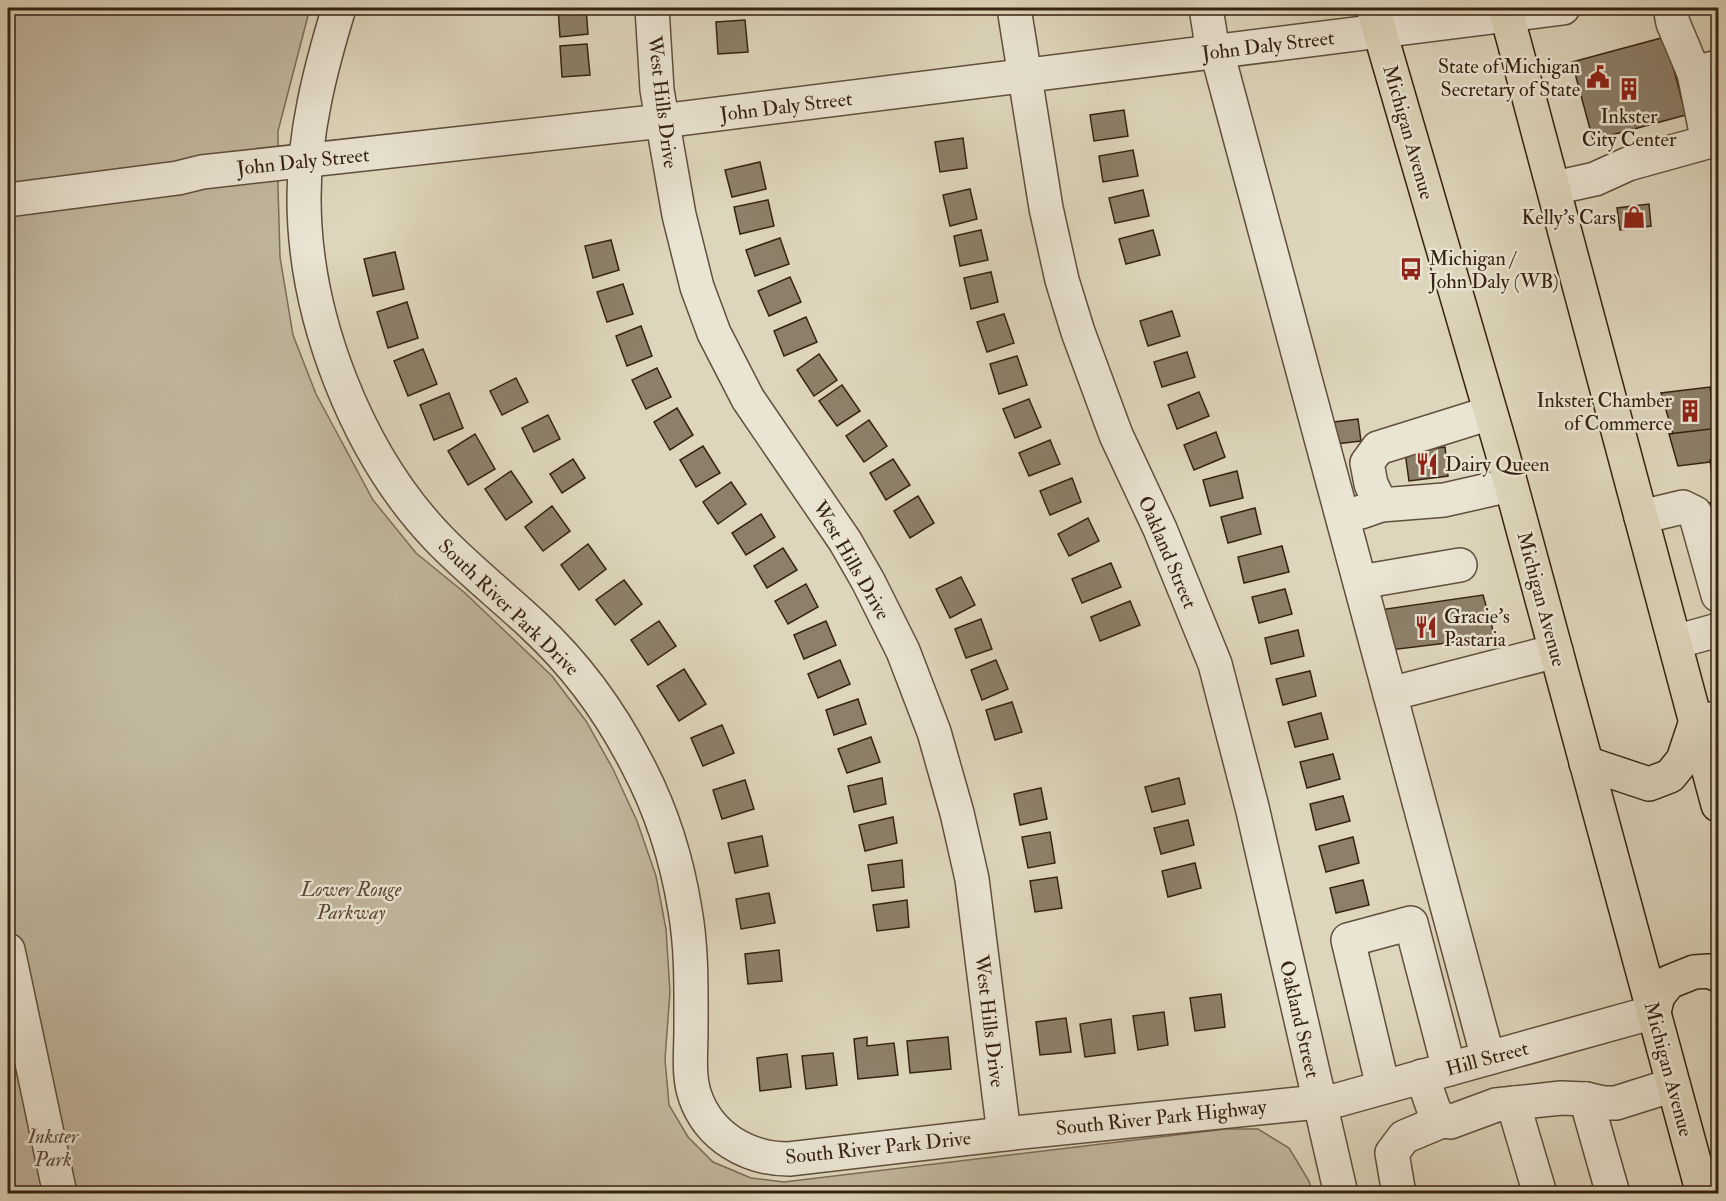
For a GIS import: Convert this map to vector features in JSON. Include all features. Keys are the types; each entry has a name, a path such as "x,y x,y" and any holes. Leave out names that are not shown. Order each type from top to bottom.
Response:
{"main road":[{"path":"1506,11 1675,642 1707,720 1719,805"},
{"name":"Michigan Avenue","path":"1376,19 1490,413 1703,1194"},
{"path":"1586,763 1649,784 1670,776 1683,760 1707,720"},
{"path":"1654,1012 1658,996 1669,982 1694,972 1709,971 1719,975"}],"street":[{"name":"South River Park Drive","path":"339,8 319,75 306,162 305,224 315,294 334,362 368,439 399,489 435,535 468,569 534,626 583,679 621,734 653,797 672,853 685,910 691,973 691,1078 696,1098 707,1120 721,1135 736,1146 756,1155 776,1159 1004,1134"},
{"name":"West Hills Drive","path":"652,8 657,90 686,251 714,333 748,399 844,541 868,581 903,651 934,732 957,813 972,879 1004,1134"},
{"name":"Oakland Street","path":"1014,8 1046,208 1062,280 1078,332 1116,435 1160,529 1215,664 1252,807 1319,1100"},
{"path":"1206,8 1215,52 1488,1058"},
{"name":"John Daly Street","path":"8,200 178,178 202,171 306,162 663,121 1215,52 1376,19 1563,8"},
{"path":"1554,188 1595,179 1628,164 1713,141 1706,70 1673,23 1670,8"},
{"path":"1381,505 1371,484 1367,463 1378,448 1490,413"},
{"path":"1342,518 1381,505 1444,500 1510,485"},
{"path":"1641,517 1683,507 1695,513 1719,595"},
{"path":"1360,582 1460,565"},
{"path":"1675,642 1719,630"},
{"path":"1390,694 1556,651"},
{"path":"1383,1087 1348,939 1411,923 1435,1073 1434,1110 1442,1121"},
{"path":"8,950 60,1194"},
{"name":"Hill Street","path":"1319,1100 1338,1100 1654,1012"},
{"path":"1399,1194 1392,1153 1404,1137 1442,1121 1450,1122 1496,1105 1561,1098 1616,1103 1673,1085"},
{"path":"1586,1099 1613,1194"},
{"path":"1319,1100 1341,1194"},
{"name":"South River Park Highway","path":"1004,1134 1319,1100"},
{"path":"1514,1103 1539,1194"}],"green space":[{"name":"Lower Rouge Parkway","path":"8,8 310,8 278,131 280,257 293,335 316,394 373,500 416,553 465,593 552,676 586,721 613,769 637,821 656,876 666,929 670,992 665,1059 669,1105 688,1137 713,1162 751,1178 784,1182 1226,1129 1258,1129 1289,1148 1309,1181 1312,1193 8,1193"}],"building":[{"path":"558,8 586,8 588,34 560,37"},
{"path":"745,20 748,52 718,54 716,22"},
{"name":"Inkster City Center","path":"1665,37 1686,115 1593,140 1572,62"},
{"path":"587,44 590,75 562,77 560,46"},
{"path":"1124,110 1128,136 1094,141 1090,115"},
{"path":"963,138 967,168 940,172 935,142"},
{"path":"1133,150 1138,176 1103,182 1099,156"},
{"path":"760,162 766,189 732,197 725,170"},
{"path":"970,189 977,219 950,226 943,195"},
{"path":"1143,190 1149,216 1115,223 1109,198"},
{"path":"768,200 774,226 740,234 734,207"},
{"name":"Kelly's Cars","path":"1649,204 1651,226 1620,230 1617,208"},
{"path":"981,230 988,260 960,266 954,236"},
{"path":"1153,230 1160,255 1126,264 1119,239"},
{"path":"780,238 789,264 755,276 746,250"},
{"path":"611,240 619,270 593,278 585,246"},
{"path":"395,252 404,289 373,296 364,259"},
{"path":"991,272 998,302 971,309 964,278"},
{"path":"790,277 801,302 769,316 758,291"},
{"path":"623,284 633,314 607,322 597,292"},
{"path":"407,302 418,338 388,348 377,312"},
{"path":"1172,311 1180,336 1148,346 1140,321"},
{"path":"1004,314 1014,343 987,352 977,322"},
{"path":"806,317 817,342 784,356 774,331"},
{"path":"641,326 652,356 627,366 616,336"},
{"path":"423,349 437,384 408,396 394,361"},
{"path":"1187,352 1195,377 1162,387 1154,362"},
{"path":"819,354 837,380 814,396 797,370"},
{"path":"1017,356 1027,385 999,394 990,364"},
{"path":"657,368 671,397 646,409 632,380"},
{"path":"516,378 528,402 502,415 490,391"},
{"path":"842,385 860,411 837,426 819,401"},
{"name":"Inkster Chamber of Commerce","path":"1710,387 1715,429 1673,434 1661,393"},
{"path":"1199,392 1209,416 1177,429 1168,405"},
{"path":"449,393 463,428 434,440 420,405"},
{"path":"1029,399 1041,427 1015,438 1003,409"},
{"path":"677,408 693,435 670,450 654,422"},
{"path":"548,415 560,439 534,452 522,428"},
{"path":"1358,419 1361,441 1336,444 1334,422"},
{"path":"869,420 887,446 864,462 846,436"},
{"path":"1718,428 1718,461 1678,466 1669,434"},
{"path":"1216,432 1225,457 1194,470 1184,445"},
{"path":"475,434 495,469 468,485 448,451"},
{"path":"1050,440 1060,464 1029,476 1019,453"},
{"path":"703,446 720,473 696,487 680,460"},
{"name":"Dairy Queen","path":"1445,447 1448,476 1409,481 1405,452"},
{"path":"573,459 585,478 562,493 550,474"},
{"path":"893,459 910,485 886,500 870,473"},
{"path":"1718,459 1718,573 1699,504 1715,502 1710,460"},
{"path":"511,471 532,502 506,520 485,489"},
{"path":"1237,471 1243,498 1210,506 1203,480"},
{"path":"1072,478 1081,502 1050,515 1040,491"},
{"path":"731,482 746,504 718,524 703,502"},
{"path":"918,496 934,523 910,538 894,511"},
{"path":"552,506 570,531 543,551 525,527"},
{"path":"1255,508 1261,534 1228,543 1221,517"},
{"path":"761,514 775,537 746,555 732,533"},
{"path":"1088,518 1099,541 1069,556 1058,534"},
{"path":"588,544 606,569 579,590 561,565"},
{"path":"1282,546 1289,572 1244,583 1238,557"},
{"path":"783,548 797,570 767,588 754,566"},
{"path":"1111,563 1121,587 1082,603 1072,579"},
{"path":"961,577 975,605 950,618 936,589"},
{"path":"624,580 642,604 615,625 596,600"},
{"path":"806,584 818,607 788,624 775,601"},
{"path":"1285,589 1292,614 1259,623 1252,597"},
{"path":"1483,595 1495,637 1390,650 1379,610"},
{"path":"1130,601 1140,625 1100,641 1091,617"},
{"path":"981,619 992,649 966,658 955,629"},
{"path":"659,621 676,646 648,665 631,640"},
{"path":"826,621 836,645 804,659 794,635"},
{"path":"1298,630 1304,656 1271,664 1265,638"},
{"path":"840,660 850,684 818,698 808,674"},
{"path":"996,660 1008,689 982,700 971,670"},
{"path":"684,669 706,704 679,721 657,686"},
{"path":"1310,671 1316,696 1283,705 1276,679"},
{"path":"858,699 866,724 834,735 826,710"},
{"path":"1012,702 1022,732 995,740 986,710"},
{"path":"1321,713 1328,739 1295,747 1288,722"},
{"path":"722,725 734,753 703,766 691,738"},
{"path":"871,737 880,762 847,773 838,749"},
{"path":"1333,754 1340,779 1307,788 1300,762"},
{"path":"882,778 886,804 854,812 848,786"},
{"path":"1179,778 1185,804 1152,812 1145,787"},
{"path":"745,780 754,809 722,819 713,790"},
{"path":"1041,788 1047,819 1020,825 1014,794"},
{"path":"1343,796 1350,821 1316,830 1310,804"},
{"path":"893,817 897,843 865,851 859,825"},
{"path":"1188,820 1194,845 1161,854 1154,828"},
{"path":"1050,832 1055,863 1028,868 1022,837"},
{"path":"762,836 768,866 735,873 728,843"},
{"path":"1353,837 1359,863 1326,872 1319,846"},
{"path":"902,860 904,887 872,891 868,865"},
{"path":"1195,863 1201,888 1168,897 1162,871"},
{"path":"1057,877 1062,908 1035,912 1030,881"},
{"path":"1363,880 1369,905 1336,913 1330,888"},
{"path":"769,893 775,923 741,929 736,899"},
{"path":"907,900 909,927 877,931 873,905"},
{"path":"779,950 782,981 748,984 745,954"},
{"path":"1221,994 1225,1027 1195,1031 1190,998"},
{"path":"1164,1012 1168,1045 1138,1050 1133,1016"},
{"path":"1066,1018 1071,1052 1040,1055 1036,1022"},
{"path":"1111,1019 1115,1053 1085,1057 1080,1024"},
{"path":"867,1037 867,1046 894,1043 898,1075 858,1079 854,1039"},
{"path":"948,1037 951,1069 910,1073 907,1041"},
{"path":"833,1053 837,1085 806,1089 802,1056"},
{"path":"787,1054 791,1087 760,1091 757,1058"}],"place":[{"name":"State of Michigan Secretary of State","path":"1598,77"},
{"name":"Inkster City Center","path":"1629,89"},
{"name":"Kelly's Cars","path":"1634,217"},
{"name":"Michigan / John Daly (WB)","path":"1411,269"},
{"name":"Inkster Chamber of Commerce","path":"1690,411"},
{"name":"Dairy Queen","path":"1427,464"},
{"name":"Gracie's Pastaria","path":"1426,627"}],"park label":[{"name":"Inkster Park","path":"53,1148"}]}
